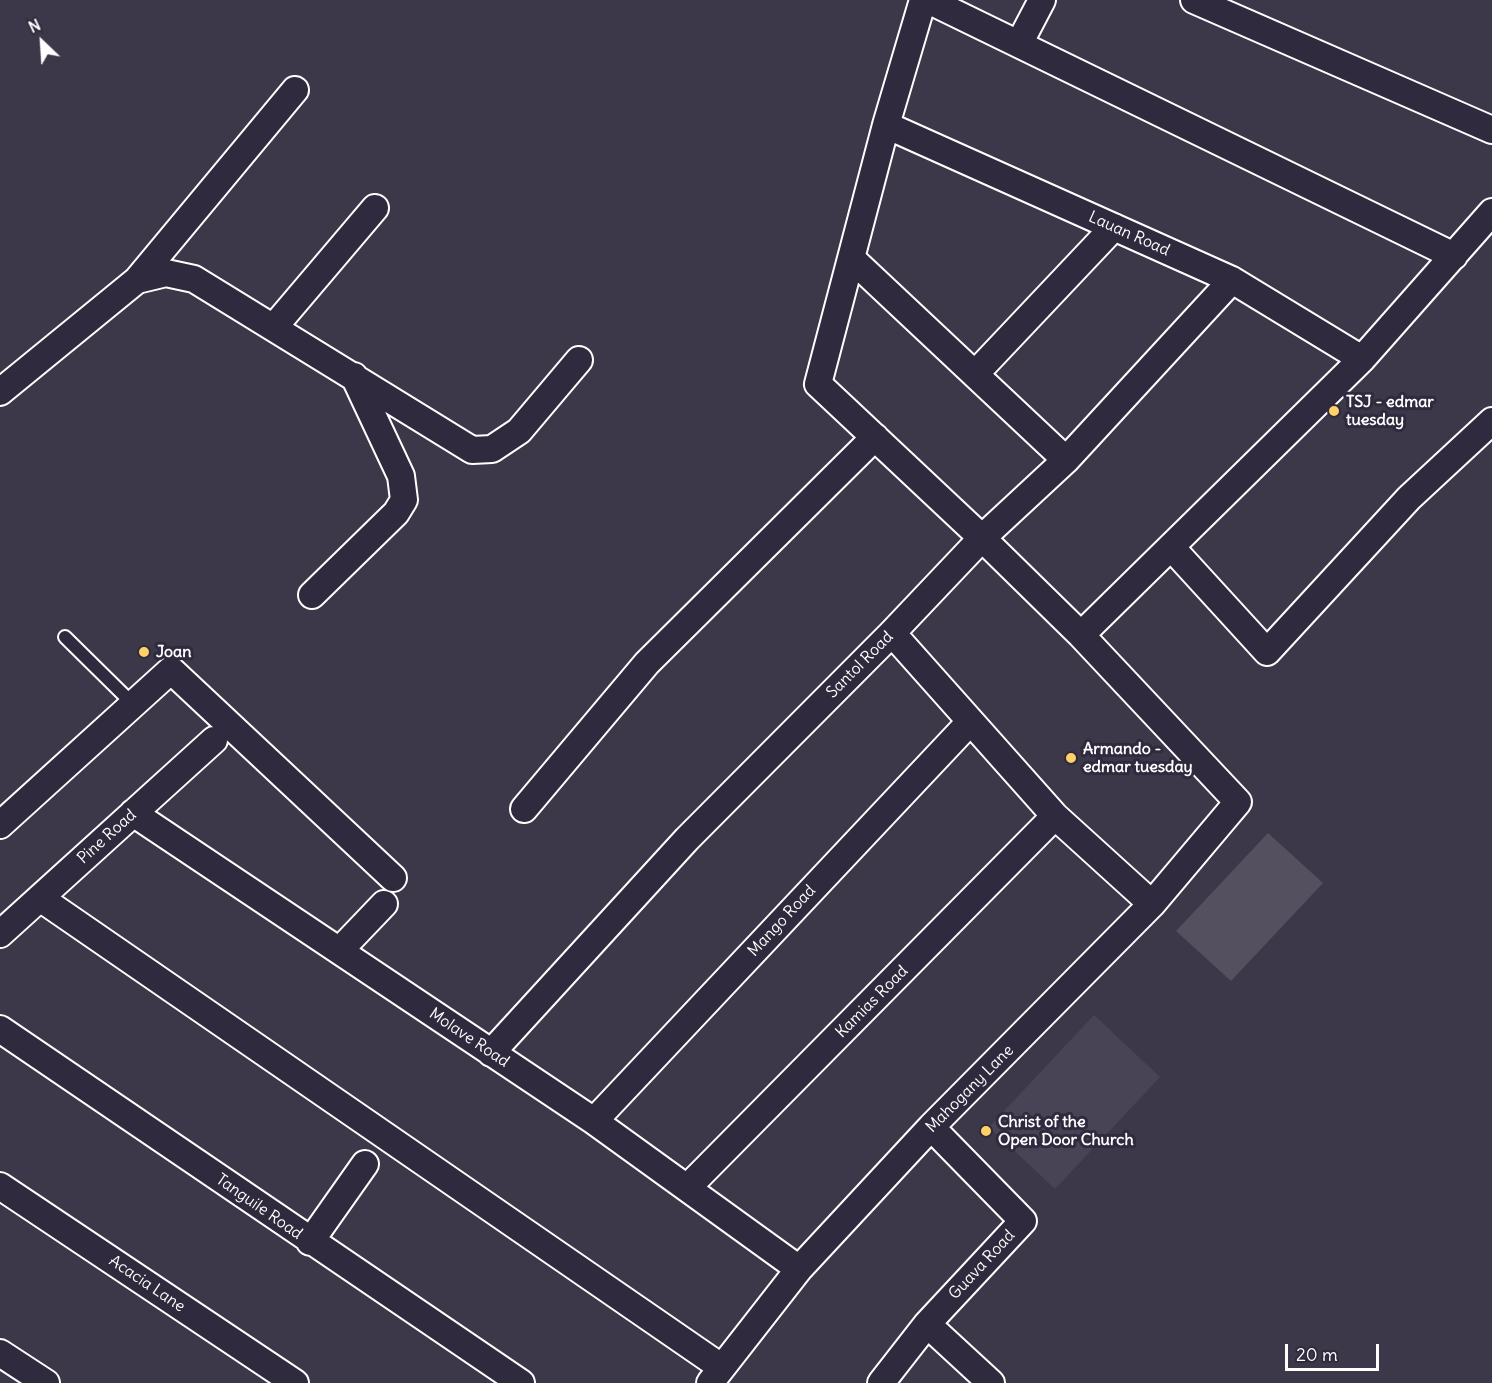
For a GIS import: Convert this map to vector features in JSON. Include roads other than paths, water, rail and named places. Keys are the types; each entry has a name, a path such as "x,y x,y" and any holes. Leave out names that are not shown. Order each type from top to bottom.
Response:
{"street":[{"path":"923,0 886,125 818,384 982,538 1081,636 1362,359 1492,212"},
{"path":"928,0 1454,256"},
{"path":"1019,44 1042,0"},
{"path":"1194,0 1492,130"},
{"path":"3,382 137,280 295,90"},
{"name":"Lauan Road","path":"886,125 1232,280 1362,359"},
{"path":"274,327 375,208"},
{"path":"976,373 1114,227"},
{"path":"852,259 1066,460"},
{"path":"137,280 166,273 194,279 472,450 492,449 519,431 579,360"},
{"name":"Santol Road","path":"491,1053 687,839 892,633 982,538 1066,460 1232,280"},
{"path":"312,595 396,513 404,500 401,476 354,376"},
{"path":"1171,546 1267,652 1408,498 1492,421"},
{"path":"524,808 647,663 875,437"},
{"path":"892,633 1055,816 1152,904"},
{"name":"Mahogany Lane","path":"715,1375 800,1269 931,1127 1152,904 1238,802 1081,636"},
{"path":"0,825 171,670 393,878"},
{"name":"Mango Road","path":"594,1121 970,722"},
{"name":"Pine Road","path":"0,934 213,740"},
{"name":"Molave Road","path":"133,813 594,1121 800,1269"},
{"name":"Kamias Road","path":"688,1187 1055,816"},
{"path":"40,898 715,1375"},
{"path":"340,950 384,904"},
{"name":"Tanguile Road","path":"0,1029 310,1242 521,1383"},
{"name":"Guava Road","path":"881,1383 927,1324 1023,1221 931,1127"},
{"path":"310,1242 365,1164"},
{"name":"Acacia Lane","path":"0,1186 295,1383"},
{"path":"927,1324 991,1383"},
{"path":"0,1353 46,1383"}],"lane":[{"path":"65,637 134,705"}],"place":[{"name":"TSJ - edmar tuesday","path":"1334,411"},
{"name":"Joan","path":"144,652"},
{"name":"Armando - edmar tuesday","path":"1071,758"},
{"name":"Christ of the Open Door Church","path":"986,1131"}]}
